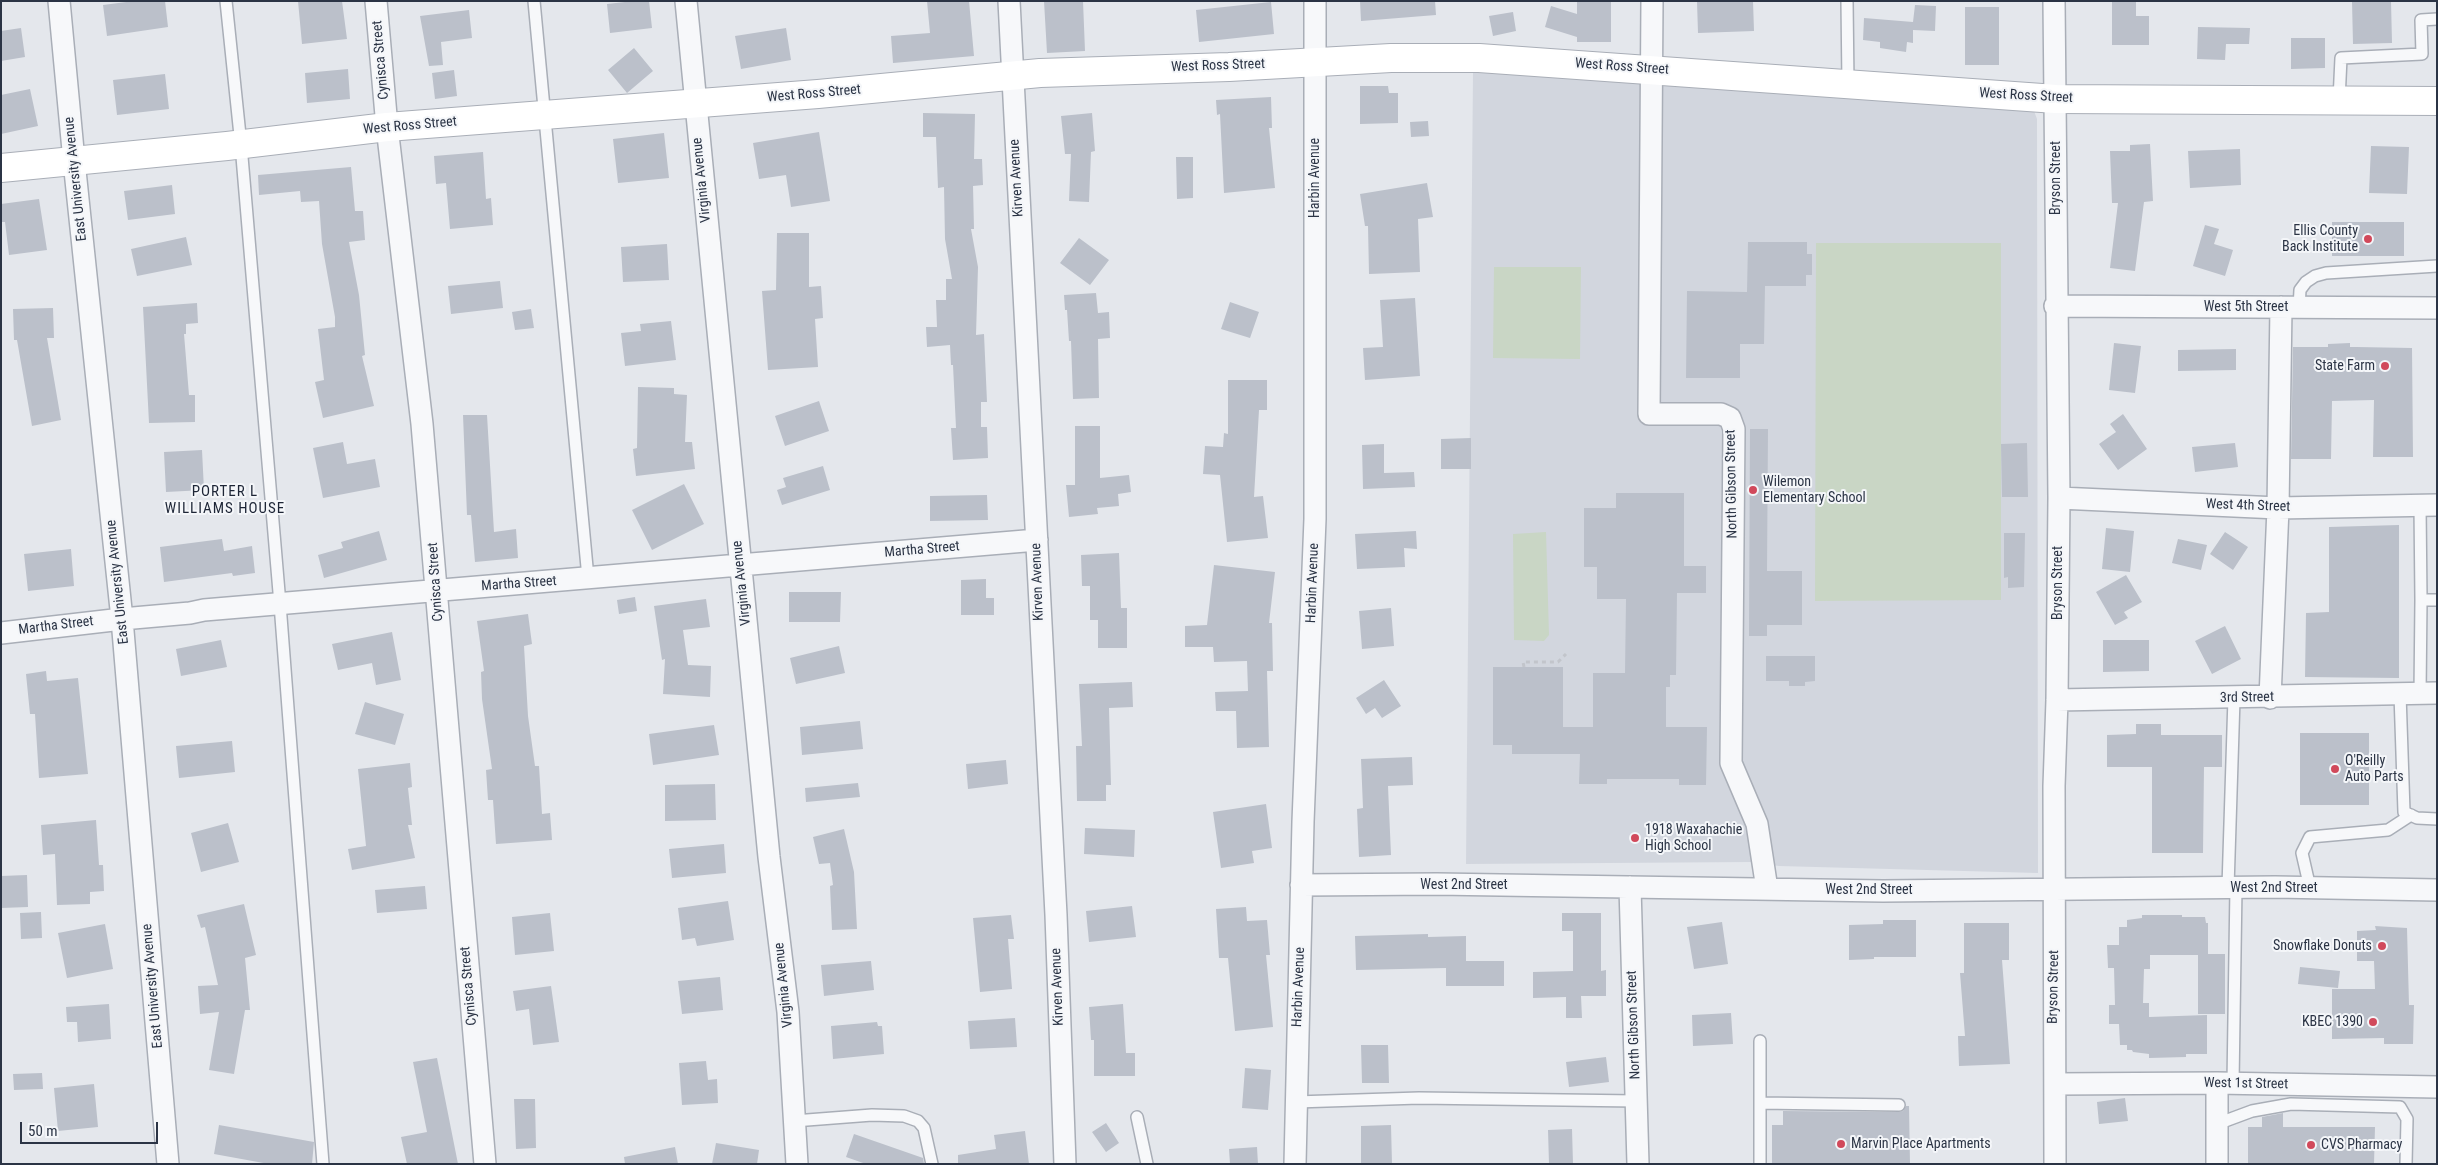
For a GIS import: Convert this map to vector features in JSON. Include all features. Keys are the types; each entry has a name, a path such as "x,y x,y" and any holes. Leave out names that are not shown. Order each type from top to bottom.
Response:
{"street":[{"name":"East University Avenue","path":"59,1 122,619 168,1164"},
{"name":"Cynisca Street","path":"376,1 387,127 422,424 485,1164"},
{"name":"Virginia Avenue","path":"686,1 694,104 768,857 788,1012 797,1164"},
{"name":"Kirven Avenue","path":"1009,1 1056,915 1065,1164"},
{"name":"Harbin Avenue","path":"1295,1164 1301,885 1315,519 1315,1"},
{"name":"North Gibson Street","path":"1652,1 1649,414 1722,414 1730,418 1734,429 1732,762 1734,774 1749,802 1757,824 1767,889"},
{"name":"Bryson Street","path":"2054,1 2056,99 2055,306 2059,498 2057,700 2054,786 2053,1029 2056,1084 2055,1164"},
{"name":"West Ross Street","path":"1,168 241,145 387,127 694,104 1012,75 1391,58 1479,58 2056,99 2437,101"},
{"name":"West 5th Street","path":"2055,306 2437,308"},
{"path":"2270,698 2278,508 2290,307"},
{"name":"West 4th Street","path":"2059,498 2278,508 2428,505"},
{"name":"Martha Street","path":"1,633 280,604 729,568 740,565 1037,540"},
{"name":"3rd Street","path":"2057,700 2270,698 2419,694"},
{"name":"West 2nd Street","path":"1301,885 2055,890 2232,887 2437,890"},
{"name":"North Gibson Street","path":"1630,887 1638,1164"},
{"path":"2217,1164 2217,1124 2225,1083"},
{"name":"West 1st Street","path":"2056,1084 2225,1083 2437,1087"}],"lane":[{"path":"226,1 241,145 280,604 323,1164"},
{"path":"534,1 588,578"},
{"path":"1847,1 1848,84"},
{"path":"2339,100 2341,58 2422,54 2422,20 2437,19"},
{"path":"2290,307 2306,282 2315,276 2326,273 2437,266"},
{"path":"2428,505 2421,600 2419,694 2404,812 2417,818 2437,819"},
{"path":"2421,600 2437,600"},
{"path":"2225,1083 2232,887 2234,698"},
{"path":"2310,888 2302,853 2310,837 2388,830 2411,815"},
{"path":"1760,1041 1760,1164"},
{"path":"1296,1102 1419,1098 1636,1100"},
{"path":"1760,1103 1899,1104"},
{"path":"2217,1124 2252,1111 2291,1104 2400,1107 2407,1119 2406,1164"},
{"path":"794,1121 872,1115 904,1116 918,1121 924,1128 932,1164"},
{"path":"1137,1117 1147,1164"}],"path":[{"path":"1524,667 1523,662 1558,662 1566,654"}],"shaded area":[{"name":"Wilemon Elementary School","path":"1473,72 2020,104 2034,111 2037,119 2038,873 1779,866 1752,862 1466,864"}],"green space":[{"path":"1816,243 2001,243 2001,600 1815,601"},
{"path":"1494,267 1581,267 1580,359 1493,358"},
{"path":"1546,532 1549,635 1544,641 1514,640 1513,534"}],"building":[{"path":"134,1 165,1 168,27 107,36 103,5"},
{"path":"298,1 342,1 347,39 302,44"},
{"path":"649,1 652,28 610,33 607,4"},
{"path":"927,1 969,1 974,56 893,63 891,36 930,33"},
{"path":"1044,1 1083,1 1085,51 1047,53"},
{"path":"1360,1 1435,1 1436,15 1361,21"},
{"path":"1577,1 1611,1 1611,42 1577,42 1577,37 1545,27 1551,6 1577,14"},
{"path":"1697,1 1753,1 1754,31 1698,33"},
{"path":"2112,1 2136,1 2136,16 2149,16 2149,45 2112,45"},
{"path":"2352,1 2391,1 2392,43 2353,44"},
{"path":"1271,2 1274,34 1199,42 1196,10"},
{"path":"1915,5 1936,6 1935,31 1913,30 1913,43 1907,42 1906,52 1880,48 1880,42 1863,40 1864,18 1913,22"},
{"path":"1965,7 1999,7 1999,65 1965,65"},
{"path":"469,10 472,38 441,42 443,65 429,66 420,16"},
{"path":"1513,12 1516,31 1493,36 1489,16"},
{"path":"2198,27 2250,28 2249,44 2226,44 2225,60 2197,59"},
{"path":"21,28 25,57 1,61 1,31"},
{"path":"786,28 791,60 741,69 735,36"},
{"path":"2291,38 2325,38 2325,68 2291,69"},
{"path":"634,48 653,71 627,93 608,70"},
{"path":"348,69 350,99 307,103 305,73"},
{"path":"454,70 457,96 435,99 432,73"},
{"path":"165,74 169,109 117,115 113,80"},
{"path":"1360,86 1388,86 1389,93 1398,93 1398,123 1360,124"},
{"path":"30,89 38,126 1,134 1,95"},
{"path":"1271,97 1272,128 1269,128 1275,188 1224,193 1220,114 1217,115 1216,100"},
{"path":"923,113 975,114 974,159 982,159 983,185 973,186 974,229 971,229 978,267 976,335 984,334 987,402 981,402 981,427 987,427 988,458 953,460 951,428 956,428 953,365 951,365 950,345 927,347 926,327 937,327 936,300 946,300 946,279 952,279 945,239 944,187 938,188 936,137 923,137"},
{"path":"1092,113 1095,151 1091,152 1089,202 1069,201 1071,154 1065,154 1061,116"},
{"path":"1428,121 1429,136 1411,137 1410,122"},
{"path":"819,132 830,201 791,207 786,175 759,179 753,143"},
{"path":"664,133 669,178 618,183 613,139"},
{"path":"2150,144 2153,201 2144,202 2135,271 2110,268 2118,203 2112,203 2110,151 2130,151 2130,145"},
{"path":"2371,146 2409,147 2407,194 2369,193"},
{"path":"2240,149 2241,185 2190,188 2188,151"},
{"path":"483,152 486,199 491,198 493,225 450,229 446,183 436,184 434,156"},
{"path":"1176,157 1193,157 1193,198 1177,199"},
{"path":"351,167 355,211 363,211 365,240 349,242 359,295 365,355 362,356 374,406 323,418 315,382 324,380 318,329 335,327 335,317 322,244 319,201 301,202 300,191 259,195 258,175"},
{"path":"1427,183 1433,217 1418,219 1420,272 1369,274 1368,226 1365,226 1360,194"},
{"path":"172,185 175,214 128,220 124,191"},
{"path":"39,199 47,250 9,255 5,222 1,222 1,204"},
{"name":"Ellis County Back Institute","path":"2332,222 2404,222 2404,256 2332,256"},
{"path":"2205,225 2219,229 2214,244 2233,250 2225,276 2193,266"},
{"path":"777,233 809,233 809,287 821,286 823,318 815,319 818,367 768,370 762,291 776,290"},
{"path":"186,237 192,265 137,276 131,249"},
{"path":"1079,238 1109,260 1090,285 1060,263"},
{"path":"1748,242 1807,242 1807,254 1812,254 1812,275 1806,275 1806,286 1765,286 1764,344 1740,344 1740,378 1686,378 1687,291 1747,292"},
{"path":"667,244 669,280 623,282 621,247"},
{"path":"500,281 503,308 451,314 448,286"},
{"path":"1096,293 1098,313 1109,312 1110,338 1098,339 1099,398 1073,399 1071,341 1069,341 1064,295"},
{"path":"1415,298 1420,376 1365,380 1363,348 1383,347 1380,300"},
{"path":"1230,302 1259,312 1250,338 1221,329"},
{"path":"197,303 198,323 186,324 186,334 184,334 189,395 195,395 195,422 149,423 143,307"},
{"path":"53,308 54,338 47,338 61,420 32,426 17,340 14,340 13,309"},
{"path":"531,309 534,328 515,330 512,312"},
{"path":"671,321 676,360 625,366 621,333 641,331 640,324"},
{"path":"2114,343 2141,346 2135,393 2109,390"},
{"path":"2350,343 2350,347 2412,348 2413,457 2373,457 2374,400 2332,401 2331,459 2291,459 2293,347 2328,347 2328,344"},
{"path":"2236,349 2236,370 2178,371 2178,350"},
{"path":"1228,380 1267,380 1267,410 1259,410 1254,497 1263,496 1268,538 1227,542 1220,475 1203,474 1205,446 1223,447 1224,433 1228,434"},
{"path":"638,387 674,388 674,394 687,395 685,442 692,442 695,469 636,476 633,449 637,448"},
{"path":"819,401 829,431 785,446 775,416"},
{"path":"2123,414 2147,449 2118,470 2099,444 2116,432 2110,424"},
{"path":"463,415 487,415 494,532 516,529 518,558 475,562 471,515 467,515"},
{"path":"1075,426 1100,426 1100,478 1129,475 1131,492 1118,494 1119,506 1097,508 1098,514 1069,517 1066,485 1075,485"},
{"path":"1750,429 1768,429 1767,571 1802,571 1802,625 1767,625 1767,636 1749,636"},
{"path":"1471,438 1471,469 1441,469 1441,439"},
{"path":"343,442 347,464 375,459 380,487 323,498 313,448"},
{"path":"2027,443 2028,497 2002,497 2001,444"},
{"path":"2235,443 2238,467 2195,472 2192,447"},
{"path":"1384,444 1384,473 1414,472 1415,487 1363,489 1362,445"},
{"path":"202,450 204,490 166,492 164,452"},
{"path":"823,466 830,490 782,505 777,490 786,487 783,478"},
{"path":"684,484 704,524 652,550 632,510"},
{"path":"1616,493 1684,493 1684,566 1706,566 1706,593 1677,593 1676,675 1670,675 1670,687 1666,687 1666,727 1707,727 1706,785 1679,785 1679,779 1607,779 1607,784 1579,784 1580,754 1512,754 1512,745 1493,745 1493,667 1563,667 1563,727 1593,727 1593,673 1625,673 1626,599 1597,599 1597,567 1584,567 1584,508 1616,508"},
{"path":"987,495 988,520 930,521 930,496"},
{"path":"2399,525 2399,678 2305,677 2306,613 2329,612 2329,527"},
{"path":"2106,528 2134,531 2130,572 2102,569"},
{"path":"379,531 387,560 324,578 318,555 343,548 341,542"},
{"path":"1416,531 1417,549 1404,548 1405,567 1357,569 1355,534"},
{"path":"2225,532 2248,547 2233,570 2210,554"},
{"path":"2004,533 2025,533 2024,587 2008,588 2008,577 2004,578"},
{"path":"222,539 224,551 252,546 255,573 233,576 232,573 164,582 160,547"},
{"path":"2178,539 2207,545 2201,570 2172,563"},
{"path":"71,549 74,586 28,591 24,554"},
{"path":"1119,553 1121,608 1127,608 1127,648 1098,648 1098,620 1090,620 1090,586 1082,586 1081,555"},
{"path":"1214,565 1275,572 1269,623 1272,623 1273,671 1267,671 1269,747 1237,748 1236,711 1216,711 1215,692 1248,691 1247,661 1214,662 1213,647 1185,647 1185,626 1207,625"},
{"path":"2126,575 2142,602 2124,612 2128,618 2115,625 2096,592"},
{"path":"986,579 986,598 994,598 994,615 961,615 961,580"},
{"path":"789,592 841,592 840,622 789,622"},
{"path":"635,597 637,611 619,614 617,600"},
{"path":"706,599 710,627 683,630 688,665 711,666 710,697 663,694 665,659 662,660 654,606"},
{"path":"1391,608 1394,646 1362,649 1359,611"},
{"path":"528,614 532,644 524,646 528,716 535,766 539,766 542,814 550,813 552,840 496,844 493,800 488,800 486,770 492,769 482,699 481,672 484,671 477,621"},
{"path":"2225,626 2241,659 2212,674 2195,641"},
{"path":"392,632 401,680 376,685 372,663 338,670 332,644"},
{"path":"221,640 227,667 181,676 176,649"},
{"path":"2103,640 2149,640 2149,671 2103,672"},
{"path":"839,646 845,673 796,684 790,658"},
{"path":"1766,656 1815,656 1815,681 1805,682 1805,686 1789,686 1789,681 1766,681"},
{"path":"46,671 47,681 78,678 88,774 39,778 35,714 30,714 26,674"},
{"path":"1384,680 1401,706 1382,718 1375,708 1366,714 1356,698"},
{"path":"1132,682 1133,707 1109,708 1111,785 1106,785 1106,801 1077,801 1076,746 1082,746 1079,684"},
{"path":"365,702 404,714 395,745 355,734"},
{"path":"860,721 863,749 802,755 800,727"},
{"path":"2136,724 2161,724 2161,735 2222,735 2222,767 2204,767 2203,853 2152,853 2152,767 2107,767 2107,735 2136,734"},
{"path":"714,725 719,755 653,765 649,734"},
{"name":"O'Reilly Auto Parts","path":"2300,733 2369,733 2369,805 2300,805"},
{"path":"232,741 235,772 179,778 176,746"},
{"path":"1412,757 1413,785 1388,786 1391,855 1359,857 1357,809 1363,808 1361,759"},
{"path":"1006,760 1008,784 968,789 966,764"},
{"path":"410,763 412,787 408,788 412,825 408,825 415,858 352,870 348,849 366,846 358,769"},
{"path":"858,783 860,797 806,802 805,788"},
{"path":"715,784 716,820 665,821 665,785"},
{"path":"1266,804 1272,848 1252,851 1254,863 1221,868 1213,812"},
{"path":"96,820 99,865 103,865 104,891 90,892 90,904 57,905 55,854 43,855 41,825"},
{"path":"228,823 239,862 201,872 191,833"},
{"path":"1085,828 1135,830 1134,857 1084,854"},
{"path":"844,829 854,872 857,929 832,930 830,886 833,885 830,863 819,864 813,837"},
{"path":"724,844 726,873 672,878 669,849"},
{"path":"27,875 28,907 1,908 1,876"},
{"path":"425,886 427,909 377,913 375,890"},
{"path":"728,901 734,940 697,946 695,938 682,940 678,908"},
{"path":"244,904 256,955 245,958 250,1010 245,1010 234,1074 209,1070 219,1012 200,1014 198,986 218,985 205,927 201,928 197,915"},
{"path":"1132,906 1136,937 1089,942 1086,911"},
{"path":"1246,907 1247,921 1267,920 1270,955 1266,955 1273,1027 1235,1031 1228,958 1219,958 1216,909"},
{"path":"41,912 42,938 21,939 20,913"},
{"path":"550,913 554,951 515,955 512,917"},
{"path":"1562,913 1601,913 1601,971 1606,970 1606,996 1581,996 1582,1018 1566,1018 1566,997 1533,998 1533,972 1573,971 1573,931 1562,931"},
{"path":"1011,915 1014,939 1008,939 1012,989 980,992 973,918"},
{"path":"2142,915 2205,917 2206,923 2208,923 2208,954 2225,954 2225,1014 2198,1014 2198,955 2150,955 2150,969 2144,969 2143,1003 2149,1003 2149,1017 2207,1015 2207,1054 2186,1054 2186,1057 2149,1058 2149,1054 2133,1052 2132,1050 2127,1050 2127,1045 2120,1045 2119,1024 2109,1024 2109,1005 2115,1005 2114,968 2108,968 2107,945 2119,945 2119,927 2127,927 2127,920 2142,918"},
{"path":"1883,920 1916,920 1916,957 1874,957 1874,959 1849,960 1849,925 1883,924"},
{"path":"1722,922 1728,964 1694,969 1687,927"},
{"path":"1964,923 2009,923 2009,960 2002,960 2010,1064 1959,1066 1958,1036 1965,1036 1960,973 1964,973"},
{"path":"105,924 113,969 67,978 58,933"},
{"name":"KBEC 1390","path":"2375,926 2407,928 2409,1005 2414,1005 2413,1044 2384,1044 2384,1038 2332,1039 2332,989 2375,989 2374,961 2357,961 2357,931 2376,930"},
{"path":"1428,934 1428,937 1466,936 1466,961 1504,961 1504,986 1446,986 1446,968 1356,970 1355,936"},
{"path":"871,961 874,990 824,996 821,965"},
{"path":"2300,967 2340,971 2338,988 2298,984"},
{"path":"720,977 723,1010 682,1014 678,981"},
{"path":"551,986 559,1042 533,1045 529,1009 516,1011 513,991"},
{"path":"109,1004 111,1039 78,1042 77,1022 67,1022 66,1007"},
{"path":"1123,1004 1126,1053 1135,1053 1135,1076 1094,1076 1094,1040 1091,1040 1089,1007"},
{"path":"1731,1013 1733,1044 1693,1046 1692,1015"},
{"path":"1015,1018 1017,1047 970,1049 968,1021"},
{"path":"877,1022 878,1026 882,1026 884,1054 833,1059 831,1026"},
{"path":"1361,1045 1388,1045 1389,1083 1362,1083"},
{"path":"1606,1057 1609,1082 1569,1087 1566,1062"},
{"path":"437,1058 458,1164 407,1164 401,1137 427,1132 413,1062"},
{"path":"706,1061 708,1080 717,1079 718,1103 682,1105 679,1063"},
{"path":"1245,1068 1271,1070 1268,1110 1242,1108"},
{"path":"42,1073 43,1089 14,1090 13,1074"},
{"path":"94,1084 98,1127 58,1131 54,1088"},
{"path":"2125,1098 2128,1121 2099,1124 2097,1102"},
{"path":"514,1099 535,1099 536,1148 516,1149"},
{"name":"Marvin Place Apartments","path":"1906,1106 1909,1106 1910,1164 1772,1164 1772,1125 1783,1125 1783,1111 1899,1112 1903,1111"},
{"name":"CVS Pharmacy","path":"2283,1113 2283,1127 2375,1127 2374,1164 2248,1164 2248,1127 2262,1127 2262,1117"},
{"path":"1106,1123 1119,1143 1106,1152 1092,1132"},
{"path":"219,1125 314,1142 312,1164 269,1164 214,1154"},
{"path":"1391,1125 1392,1164 1361,1164 1361,1126"},
{"path":"1572,1129 1573,1164 1549,1164 1548,1130"},
{"path":"1025,1131 1029,1164 958,1164 958,1155 996,1149 994,1135"},
{"path":"854,1134 923,1158 924,1164 866,1164 846,1157"},
{"path":"716,1143 759,1150 757,1164 712,1164"},
{"path":"675,1147 678,1164 625,1164 624,1157"},
{"path":"1257,1147 1258,1164 1230,1164 1229,1149"}],"place":[{"name":"Ellis County Back Institute","path":"2368,239"},
{"name":"State Farm","path":"2385,366"},
{"name":"Wilemon Elementary School","path":"1753,490"},
{"name":"O'Reilly Auto Parts","path":"2335,769"},
{"name":"1918 Waxahachie High School","path":"1635,838"},
{"name":"Snowflake Donuts","path":"2382,946"},
{"name":"KBEC 1390","path":"2373,1022"},
{"name":"Marvin Place Apartments","path":"1841,1144"},
{"name":"CVS Pharmacy","path":"2311,1145"}],"district":[{"name":"PORTER L WILLIAMS HOUSE","path":"225,500"}]}
